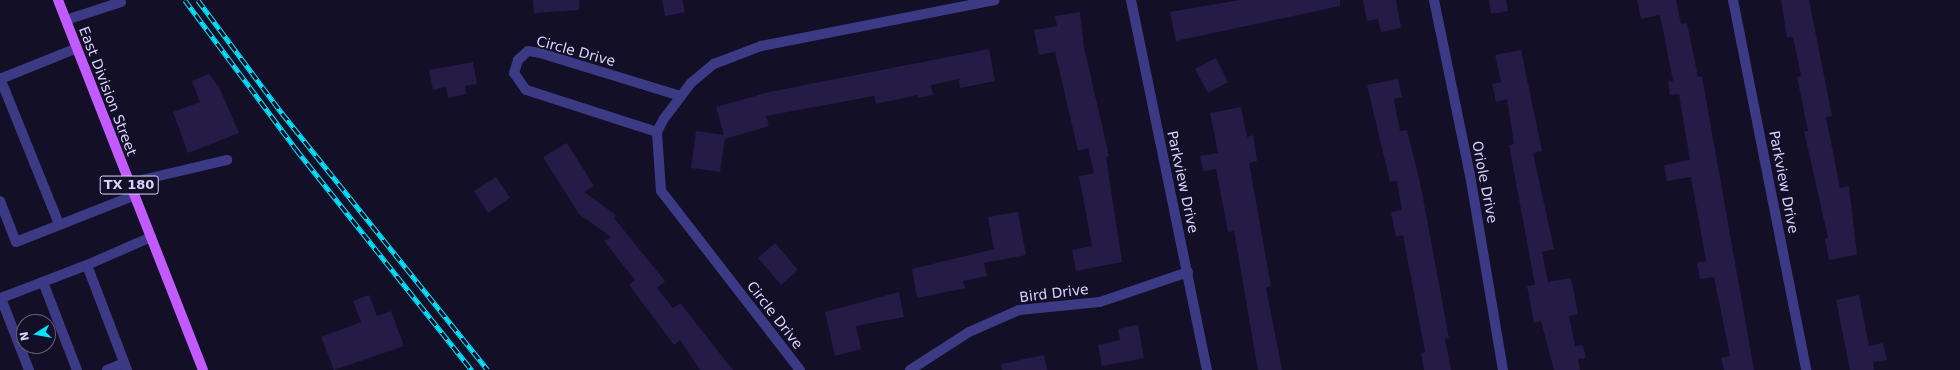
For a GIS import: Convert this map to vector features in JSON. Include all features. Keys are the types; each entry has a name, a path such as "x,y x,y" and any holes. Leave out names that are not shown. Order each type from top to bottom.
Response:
{"main road":[{"name":"East Division Street","path":"58,0 133,196 151,237 203,370"}],"street":[{"path":"657,132 681,96 714,64 761,46 995,0"},
{"name":"Parkview Drive","path":"1131,0 1207,370"},
{"name":"Oriole Drive","path":"1434,0 1470,174 1503,370"},
{"name":"Parkview Drive","path":"1733,0 1806,370"},
{"path":"66,20 121,2"},
{"path":"59,224 0,78 77,48"},
{"name":"Circle Drive","path":"681,96 540,53 528,51 518,60 514,73 526,90 657,132 661,191 800,370"},
{"path":"129,183 227,160"},
{"path":"0,201 16,242 133,196"},
{"path":"29,370 1,298 87,265 151,237"},
{"path":"87,265 126,367 107,370"},
{"name":"Bird Drive","path":"910,370 969,332 1019,310 1100,302 1188,272"},
{"path":"43,282 77,370"}],"building":[{"path":"533,0 579,0 579,10 534,13"},
{"path":"662,0 682,0 685,12 665,16"},
{"path":"1240,0 1340,0 1340,6 1176,41 1170,12"},
{"path":"1363,0 1396,0 1401,28 1381,32 1378,19 1367,21"},
{"path":"1489,0 1506,0 1508,11 1491,14"},
{"path":"1637,0 1676,0 1681,24 1687,23 1698,77 1702,76 1754,370 1724,370 1721,358 1730,356 1714,277 1700,279 1697,263 1706,261 1691,177 1667,181 1664,165 1690,160 1679,94 1670,95 1668,82 1673,81 1660,15 1641,19"},
{"path":"1781,0 1809,0 1832,116 1826,117 1840,188 1849,186 1857,255 1829,260 1825,239 1828,238 1804,131 1808,131 1797,77 1801,76 1793,37 1787,38"},
{"path":"1080,12 1084,47 1109,156 1106,157 1122,262 1076,271 1072,250 1092,246 1079,176 1094,173 1088,148 1078,151 1055,52 1039,55 1034,30 1057,26 1055,16"},
{"path":"989,49 995,81 960,88 959,79 931,85 933,95 918,98 918,95 876,104 874,96 766,116 769,126 725,139 720,172 691,168 696,131 724,135 716,107 769,92"},
{"path":"1521,50 1542,151 1533,153 1554,249 1542,252 1548,282 1571,278 1578,314 1569,316 1575,346 1583,345 1586,358 1578,359 1580,370 1554,370 1541,321 1534,323 1527,286 1535,285 1509,145 1514,144 1507,99 1496,102 1492,84 1501,82 1495,55"},
{"path":"1216,58 1228,82 1208,93 1195,69"},
{"path":"473,62 477,84 465,86 466,94 448,98 446,87 433,90 429,70"},
{"path":"209,74 219,87 239,133 188,153 173,112 200,102 192,81"},
{"path":"1398,79 1402,97 1394,99 1400,131 1407,130 1420,182 1449,338 1445,339 1451,370 1424,370 1421,353 1425,352 1403,235 1396,237 1391,212 1402,210 1397,181 1390,182 1367,85"},
{"path":"1241,107 1247,137 1253,135 1257,161 1249,163 1271,286 1266,288 1282,370 1258,370 1234,231 1228,232 1216,169 1203,171 1200,156 1218,153 1210,113"},
{"path":"567,143 594,186 584,192 616,215 614,218 665,281 657,288 673,308 680,303 733,370 700,370 680,340 674,345 629,285 635,280 604,241 611,237 579,214 543,157"},
{"path":"496,177 510,198 488,213 474,191"},
{"path":"1018,212 1026,255 984,263 987,276 963,281 965,288 917,298 912,269 994,249 988,217"},
{"path":"775,243 798,270 781,285 758,258"},
{"path":"899,292 904,317 856,326 861,349 835,356 825,312"},
{"path":"369,295 377,316 391,311 404,346 334,370 321,337 361,322 353,301"},
{"path":"1859,295 1869,346 1883,343 1887,360 1873,362 1874,370 1850,370 1836,300"},
{"path":"1138,325 1144,358 1102,366 1098,345 1120,340 1118,329"},
{"path":"1044,355 1047,370 1002,370 1001,364"}],"railway":[{"path":"185,0 296,149 472,370"},
{"path":"198,0 282,113 488,370"}]}
